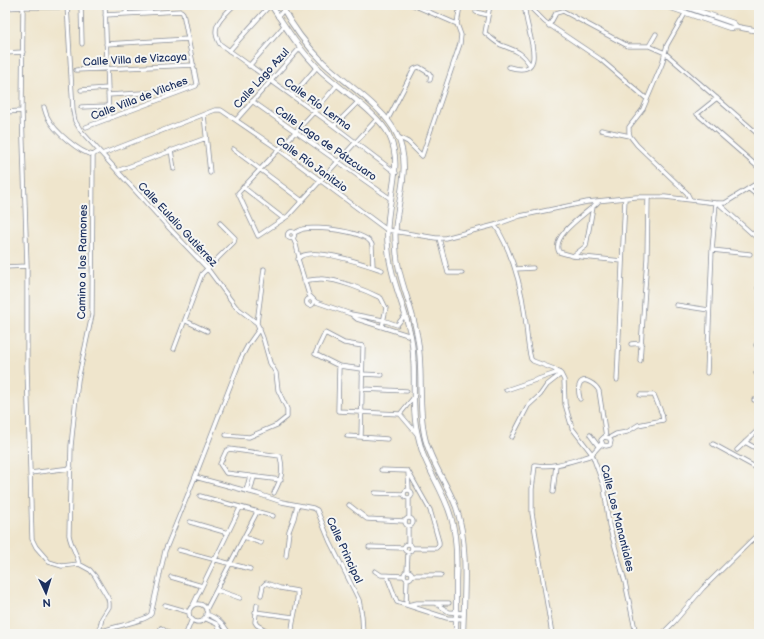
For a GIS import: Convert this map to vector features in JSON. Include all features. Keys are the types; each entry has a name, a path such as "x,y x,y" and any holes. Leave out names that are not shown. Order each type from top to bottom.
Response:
{"main road":[{"path":"270,5 300,48 317,67 377,119 384,127 391,140 395,156 396,172 387,230 391,269 411,336 415,366 415,420 418,435 424,458 447,505 454,530 457,555 456,634"},
{"path":"281,5 308,46 323,62 388,119 398,137 404,159 404,170 395,232 398,262 419,344 422,370 422,414 426,439 436,468 456,507 462,532 464,556 463,634"},
{"path":"663,5 674,7 686,14 730,28 738,27 759,30"},
{"path":"681,5 733,23 738,27"}],"street":[{"path":"81,5 82,44"},
{"path":"105,5 109,119"},
{"path":"126,13 127,5"},
{"path":"178,5 194,64"},
{"name":"Calle Río Lerma","path":"234,5 217,23 216,34 218,41 222,46 396,172"},
{"path":"229,50 270,5"},
{"path":"278,17 287,5"},
{"path":"413,5 457,24"},
{"path":"398,137 408,142 422,156 460,44 461,35 457,24 460,5"},
{"path":"490,5 485,33 498,43 519,52 526,58 530,65"},
{"path":"509,67 522,70 533,62 533,49 525,18 525,5"},
{"path":"528,5 549,26 600,59 647,99"},
{"path":"23,6 22,111 27,266 27,368 31,533 34,543 46,560 62,566 79,564 92,573 109,602 109,607 100,621 97,633"},
{"path":"5,8 23,6 67,6 74,119 79,129 117,171 206,138"},
{"path":"688,8 686,14 667,45 662,64 641,113 629,127 629,132 630,136 644,153 687,193 690,199"},
{"path":"105,15 180,11"},
{"path":"549,26 556,13 563,11 628,46 649,46 665,54 759,135"},
{"path":"476,12 488,15"},
{"path":"250,66 284,26"},
{"path":"649,46 656,34"},
{"path":"106,44 188,39"},
{"name":"Calle Lago Azul","path":"236,120 300,48"},
{"path":"5,53 23,52"},
{"name":"Calle Villa de Vizcaya","path":"76,70 194,64"},
{"name":"Calle Villa de Vilches","path":"86,127 197,85 194,64"},
{"path":"292,96 317,67"},
{"path":"388,119 416,67 429,73 431,76 430,80"},
{"path":"337,85 314,112 238,193 258,236 284,219 377,119"},
{"path":"81,90 108,88"},
{"path":"108,95 159,92 174,94"},
{"path":"717,98 697,114 759,168"},
{"name":"Calle Lago de Pátzcuaro","path":"252,101 391,199"},
{"path":"334,126 358,102"},
{"path":"44,106 48,120 58,131 78,149 93,155 204,115 210,173"},
{"path":"81,107 108,106"},
{"name":"Calle Río Janitzio","path":"204,115 222,110 387,230 439,238"},
{"path":"5,112 22,111"},
{"path":"601,130 630,136"},
{"path":"232,149 301,200"},
{"path":"171,150 174,169"},
{"name":"Camino a los Ramones","path":"79,564 69,536 72,438 77,385 92,315 93,155"},
{"name":"Calle Eulalio Gutiérrez","path":"117,171 207,268 226,291 236,307 257,323"},
{"path":"462,272 448,273 439,238 495,225 520,216 587,202 648,197 690,199 717,203 729,201 759,182"},
{"path":"243,187 284,219"},
{"path":"749,189 759,197"},
{"path":"640,361 648,197"},
{"path":"617,380 625,198"},
{"path":"598,202 573,222 562,236 558,251 573,256 622,261"},
{"path":"717,203 759,240"},
{"path":"707,373 712,250 717,203"},
{"path":"573,256 586,246 593,207"},
{"path":"174,349 186,321 201,277 207,268 234,242 235,238 220,222"},
{"path":"495,225 505,241 515,269 524,306 530,358 533,362 560,373"},
{"path":"293,238 289,238 288,234 290,232 294,233 303,229 327,229 354,234 368,239 372,245 373,267"},
{"path":"294,233 295,236 293,238 299,257 300,269 309,295 312,299 316,302 351,314 383,320 397,325"},
{"path":"712,250 750,254"},
{"path":"299,257 303,255 331,255 382,270"},
{"path":"5,267 27,266"},
{"path":"515,269 533,268"},
{"path":"226,435 249,436 277,425 287,417 287,409 278,390 276,373 270,363 260,328 257,323 264,269"},
{"path":"304,281 326,279 352,286 381,298 386,308 382,327"},
{"path":"676,304 709,310"},
{"path":"351,314 357,319 411,336"},
{"path":"396,331 397,325 405,315"},
{"path":"186,321 207,331"},
{"path":"97,633 111,627 146,618 151,614 165,550 244,352 260,328"},
{"path":"361,437 362,413 362,371 363,346 344,343 325,333 315,354 339,366 362,371 382,375"},
{"path":"631,344 642,343"},
{"path":"339,366 338,411 400,414 418,435"},
{"path":"506,390 560,373"},
{"path":"512,437 528,406 560,373"},
{"name":"Calle Los Manantiales","path":"560,373 564,380 565,404 572,428 592,454 604,487 609,525 625,582 636,634"},
{"path":"580,400 579,387 581,383 591,382 597,387 607,437 611,441 610,445 600,445 590,435"},
{"path":"362,389 407,391"},
{"path":"552,634 532,513 532,489 535,465 556,465 592,454 600,445 601,440 607,437 627,432 638,425 663,420 654,395 640,395"},
{"path":"400,414 414,397"},
{"path":"754,400 759,400"},
{"path":"737,450 759,429"},
{"path":"347,436 387,439"},
{"path":"745,442 759,450"},
{"path":"714,444 755,467 757,470 759,483"},
{"path":"274,493 281,480 282,476 280,456 227,449 220,464 226,473 281,480"},
{"path":"553,492 556,465"},
{"path":"30,473 71,468"},
{"path":"381,470 408,471"},
{"path":"408,471 409,490 412,491 411,497 409,498 409,518 413,523 408,526"},
{"path":"404,521 408,526 408,544 412,548 436,548 439,545 440,542 430,510 408,471"},
{"path":"248,492 250,476"},
{"name":"Calle Principal","path":"195,477 282,502 313,508 318,512 330,542 358,600 362,616 363,634"},
{"path":"248,492 254,477"},
{"path":"404,494 405,491 409,490"},
{"path":"375,493 404,494 409,498"},
{"path":"200,496 273,516"},
{"path":"286,556 289,531 297,505"},
{"path":"349,505 367,520 404,521 405,519 409,518"},
{"path":"189,612 240,508"},
{"path":"192,619 198,621 204,618 256,512"},
{"path":"190,522 228,533"},
{"path":"662,634 703,588 759,533"},
{"path":"244,537 261,543"},
{"path":"404,548 405,545 408,544"},
{"path":"369,547 404,548 405,551 408,552"},
{"path":"403,576 407,571 408,552 411,551 412,548"},
{"path":"179,550 250,570"},
{"path":"375,571 379,574 387,576 403,576 407,580"},
{"path":"407,571 412,575 441,575"},
{"path":"406,605 407,580 412,575"},
{"path":"387,576 396,601 448,618 463,616"},
{"path":"171,577 202,586"},
{"path":"261,594 263,586 266,583 280,588 296,591 298,596 293,617 292,634"},
{"path":"217,590 240,598"},
{"path":"406,605 417,603 449,603"},
{"path":"435,603 456,616"},
{"path":"193,605 201,604 206,612 218,619 226,633"},
{"path":"165,605 189,612"},
{"path":"257,605 254,620 256,624 272,634"},
{"path":"186,634 192,619 189,612"},
{"path":"255,612 293,617"},
{"path":"204,618 217,624 226,633"},
{"path":"161,628 170,634"}]}
